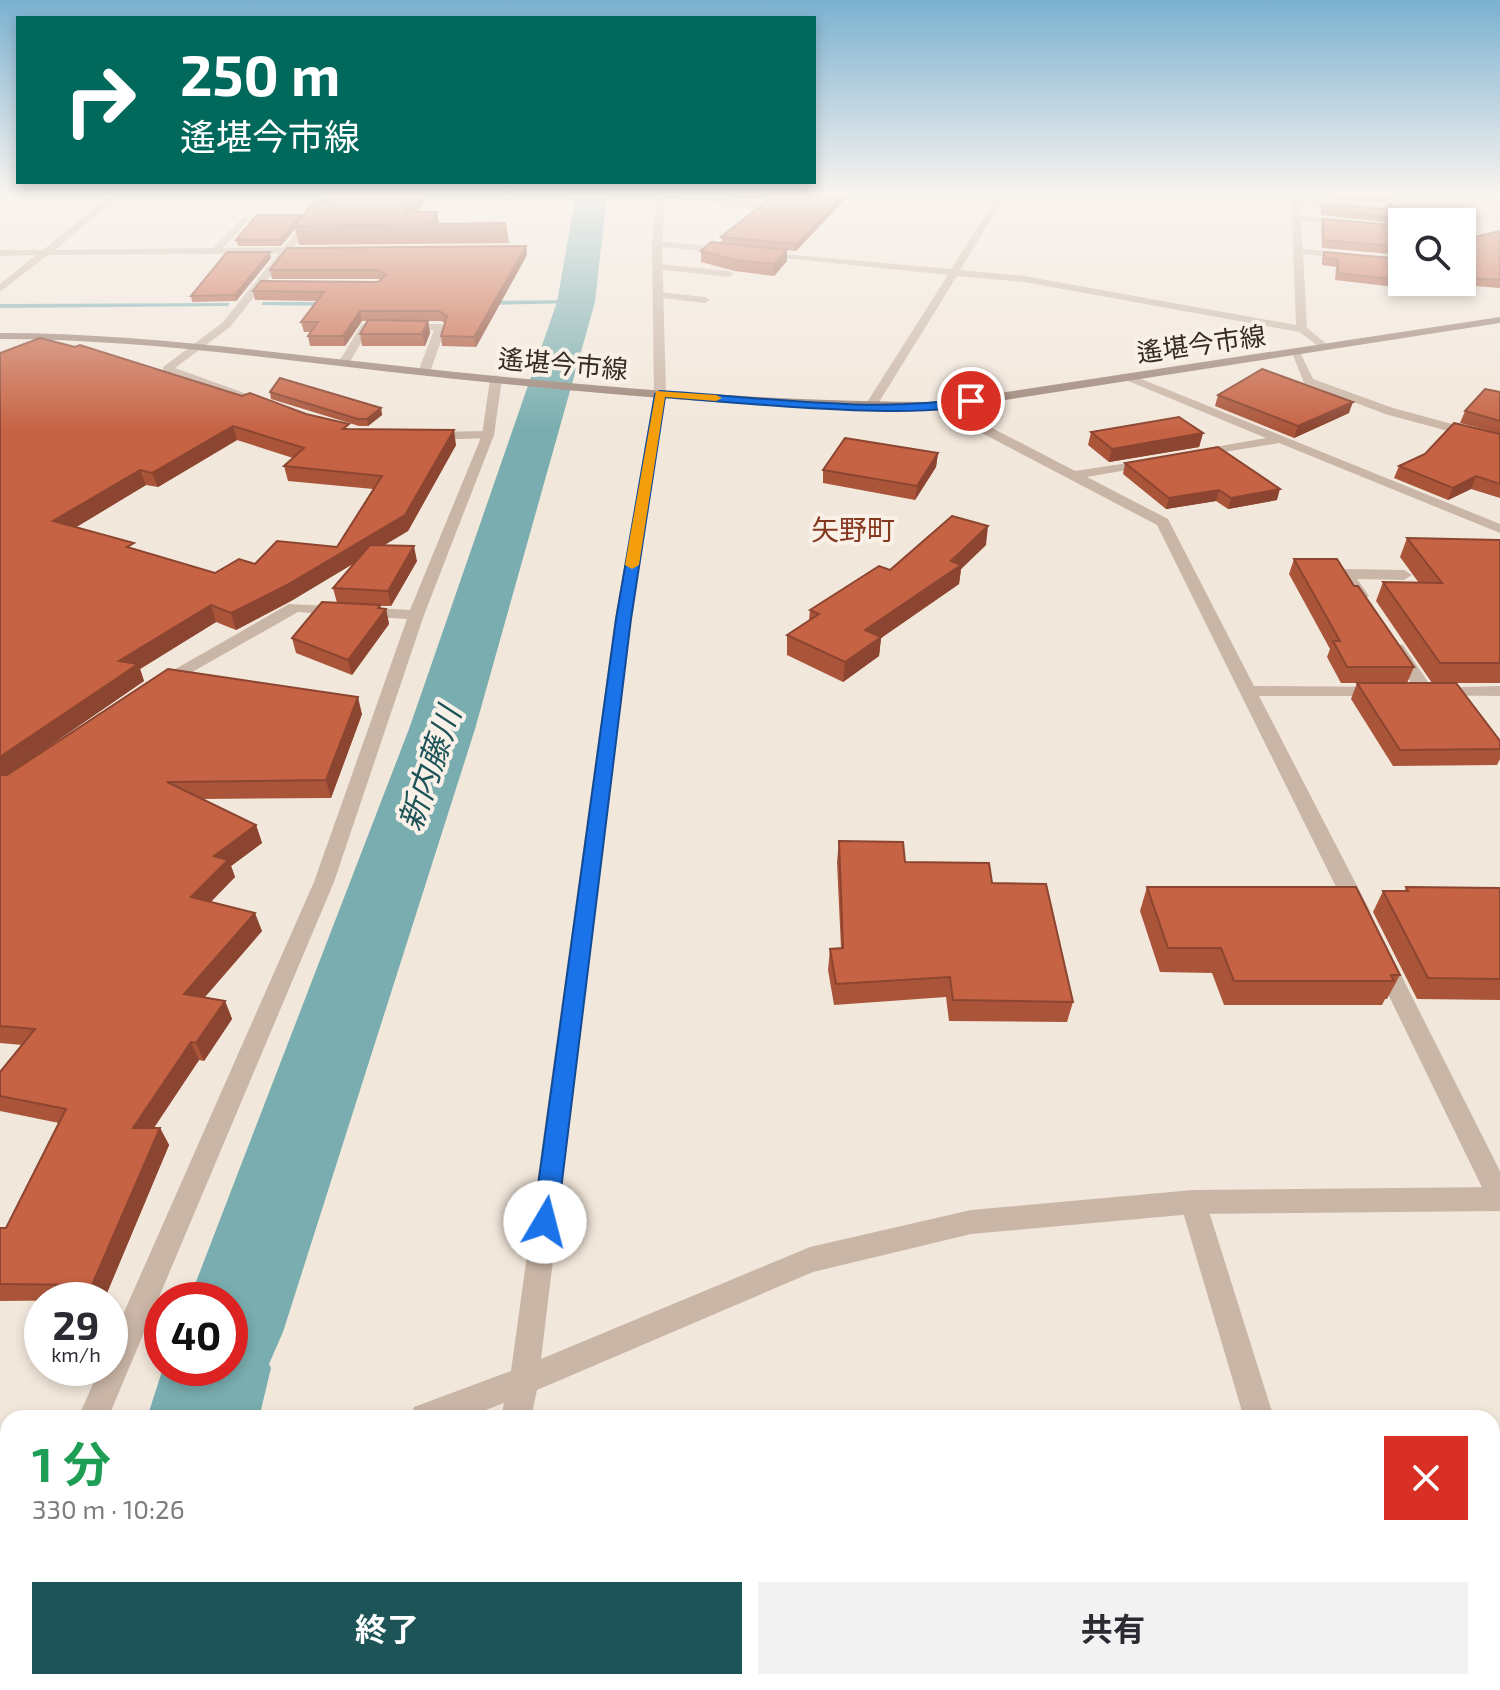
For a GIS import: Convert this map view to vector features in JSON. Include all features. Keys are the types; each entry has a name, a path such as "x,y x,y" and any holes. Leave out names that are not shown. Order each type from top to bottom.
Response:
{"main road":[{"name":"遙堪今市線","path":"0,336 50,336 194,348 660,394 870,407 940,406 1500,320"}],"street":[{"path":"0,289 20,273"},
{"path":"258,402 167,369 226,325 270,273"},
{"path":"518,1410 623,619 660,394 658,273"},
{"path":"718,273 729,274"},
{"path":"943,273 1024,279 1302,329 1324,347"},
{"path":"1298,273 1302,329"},
{"path":"870,407 955,274"},
{"path":"260,285 275,285"},
{"path":"658,295 705,300"},
{"path":"344,363 366,326 441,327 424,372"},
{"path":"1295,352 1308,381 1389,411 1500,441"},
{"path":"1125,376 1500,529"},
{"path":"96,1410 324,882 416,615 488,435 501,379"},
{"path":"446,1410 524,1381 810,1260 971,1222 1193,1202 1500,1199 1250,691 1163,522 940,406"},
{"path":"415,436 488,435"},
{"path":"1188,455 1276,440"},
{"path":"1071,476 1159,461"},
{"path":"1467,516 1492,543"},
{"path":"1373,613 1346,574 1404,575"},
{"path":"145,691 295,607 416,615"},
{"path":"1390,639 1409,691"},
{"path":"1250,691 1500,691"},
{"path":"1193,1202 1257,1410"}],"building":[{"path":"210,273 253,273 235,295 191,296"},
{"path":"383,273 511,273 474,337 441,336 447,316 439,311 360,311 343,336 308,336 318,322 301,322 324,292 253,291 261,281 378,282 386,275"},
{"path":"1338,273 1338,273 1388,273 1388,278"},
{"path":"1476,273 1500,273 1500,280 1476,278"},
{"path":"368,320 428,321 422,334 360,334"},
{"path":"40,338 75,347 80,345 242,396 250,393 306,414 349,424 343,429 454,430 405,515 287,585 231,613 211,605 119,661 138,664 0,757 0,353","holes":["233,426 304,448 284,466 382,476 337,547 277,541 255,564 239,559 215,573 127,547 134,543 53,521 140,470 152,473"]},
{"path":"1262,369 1353,402 1298,426 1218,395"},
{"path":"280,378 381,408 367,419 358,419 270,392"},
{"path":"1485,389 1500,392 1500,421 1465,411"},
{"path":"1179,417 1203,433 1112,449 1091,432"},
{"path":"1454,423 1500,434 1500,484 1476,476 1453,488 1399,466 1425,454"},
{"path":"845,438 938,453 917,486 823,470"},
{"path":"1218,447 1280,489 1231,498 1219,490 1169,498 1125,463"},
{"path":"952,516 988,526 951,561 961,565 865,630 881,637 845,662 787,635 819,614 810,610 879,566 890,570"},
{"path":"1407,538 1500,540 1500,663 1440,663 1383,582 1442,583"},
{"path":"370,545 414,546 388,591 333,588"},
{"path":"1294,559 1337,559 1414,667 1347,667 1333,641 1340,641"},
{"path":"322,602 380,605 378,608 386,609 348,660 292,638"},
{"path":"168,669 358,697 326,780 167,782 256,825 214,856 228,860 191,897 255,913 184,994 225,1001 196,1043 191,1042 133,1128 160,1128 93,1282 0,1284 0,1228 6,1228 66,1109 0,1096 0,1072 35,1029 0,1026 0,775 7,775"},
{"path":"1357,683 1456,683 1500,741 1500,749 1400,750"},
{"path":"839,841 903,842 905,862 989,863 992,883 1046,884 1073,1002 953,1000 950,977 836,984 830,949 843,948"},
{"path":"1147,887 1356,887 1400,975 1391,975 1394,981 1234,981 1221,948 1168,948"},
{"path":"1406,887 1500,888 1500,979 1428,978 1383,891 1408,891"}],"waterway":[{"name":"新内藤川","path":"248,1282 442,729 576,302 580,273"},
{"path":"486,303 576,302"},
{"path":"0,306 228,304"},
{"path":"263,304 328,304"},
{"name":"新内藤川","path":"205,1410 212,1386"}],"slow traffic":[{"path":"632,565 660,394 716,398"}],"district":[{"name":"矢野町","path":"853,529"}],"route":[{"path":"545,1222 623,619 660,394 870,407 940,406 971,401"}]}
